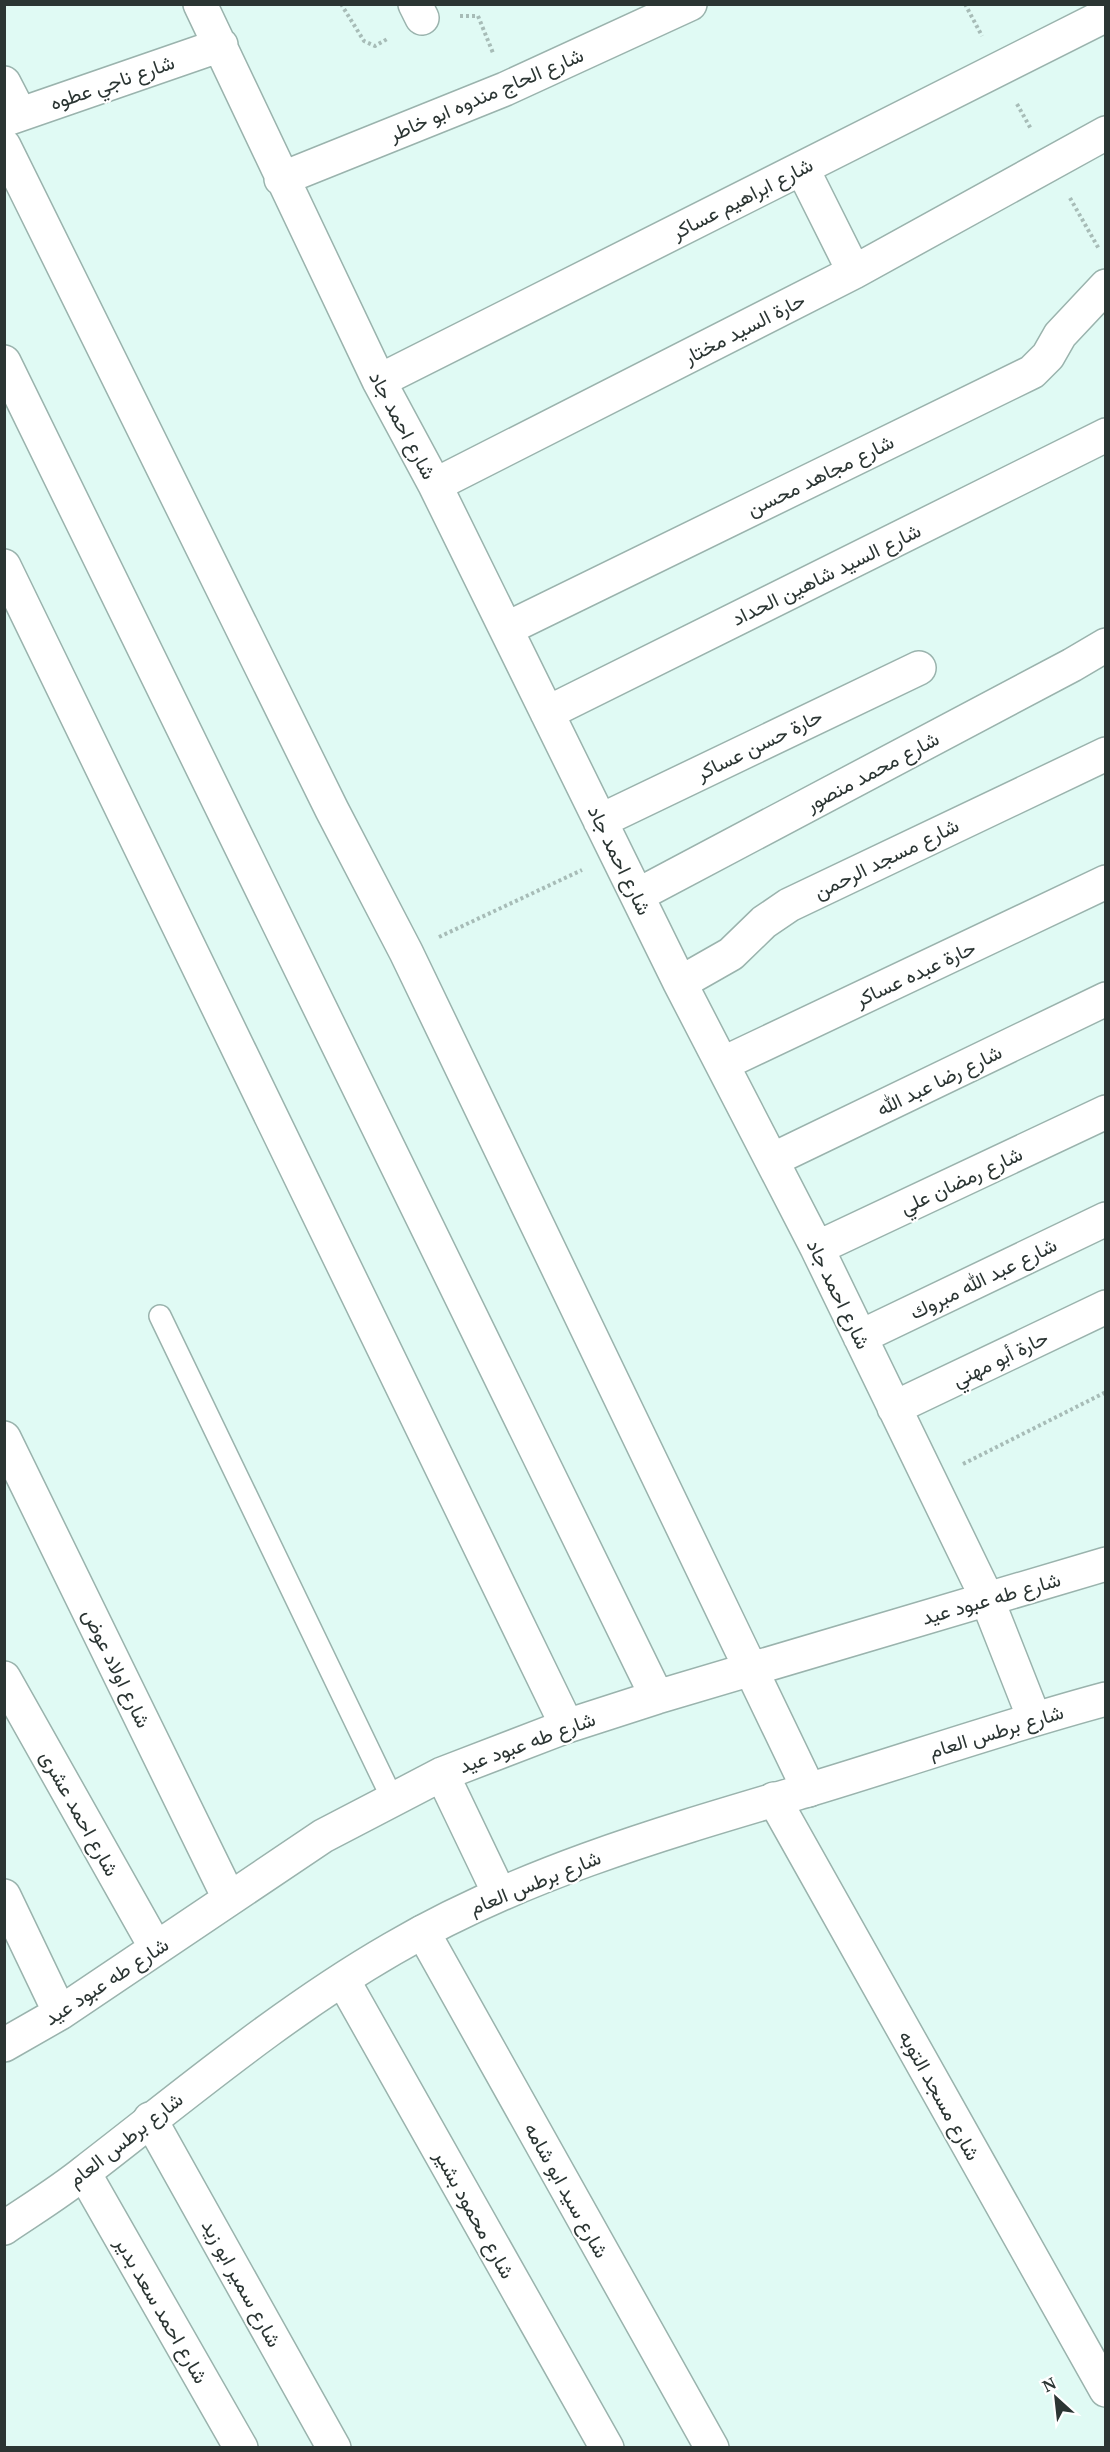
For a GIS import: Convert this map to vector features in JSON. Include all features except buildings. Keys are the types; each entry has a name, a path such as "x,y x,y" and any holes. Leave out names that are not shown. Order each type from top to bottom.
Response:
{"street":[{"name":"شارع احمد جاد","path":"200,4 379,381 435,485 680,983 724,1063 930,1480 987,1599 1034,1718"},
{"name":"شارع الحاج مندوه ابو خاطر","path":"281,178 505,89 642,14 690,4"},
{"name":"شارع ابراهيم عساكر","path":"379,381 1106,15"},
{"name":"شارع ناجي عطوه","path":"12,117 221,45"},
{"path":"4,83 12,117"},
{"name":"حارة السيد مختار","path":"435,485 854,272 1049,163 1106,134"},
{"path":"4,146 327,800 406,952 749,1670 809,1790"},
{"path":"802,168 854,272"},
{"name":"شارع مجاهد محسن","path":"506,629 1032,372 1048,356 1060,335 1106,286"},
{"path":"4,362 657,1697"},
{"name":"شارع السيد شاهين الحداد","path":"547,712 1106,435"},
{"path":"4,566 567,1726"},
{"name":"شارع محمد منصور","path":"638,895 1072,666 1106,645"},
{"name":"حارة حسن عساكر","path":"600,821 919,668"},
{"name":"شارع مسجد الرحمن","path":"680,983 730,954 764,922 789,905 1106,754"},
{"name":"حارة عبده عساكر","path":"724,1063 1106,882"},
{"name":"شارع رضا عبد الله","path":"772,1160 1106,999"},
{"name":"شارع رمضان علي","path":"817,1248 1106,1112"},
{"name":"شارع عبد الله مبروك","path":"860,1337 1106,1219"},
{"name":"حارة أبو مهني","path":"894,1408 1106,1307"},
{"name":"شارع اولاد عوض","path":"4,1438 229,1898"},
{"name":"شارع طه عبود عيد","path":"4,2045 60,2013 323,1836 392,1798 442,1774 567,1726 657,1697 1106,1564"},
{"name":"شارع احمد عشرى","path":"4,1678 156,1948"},
{"name":"شارع برطس العام","path":"4,2228 84,2173 234,2055 343,1980 423,1932 499,1893 607,1852 1034,1718 1106,1700"},
{"path":"442,1774 499,1893"},
{"name":"شارع مسجد التوبه","path":"774,1799 1106,2390"},
{"path":"4,1896 60,2013"},
{"name":"شارع سيد ابو شامه","path":"423,1932 712,2448"},
{"name":"شارع محمود بشير","path":"343,1980 607,2448"},
{"name":"شارع سمير ابو زيد","path":"150,2119 334,2448"},
{"name":"شارع احمد سعد بدير","path":"84,2173 241,2448"}],"lane":[{"path":"160,1316 392,1798"}],"path":[{"path":"406,952 616,854"},
{"path":"930,1480 1106,1392"}]}
